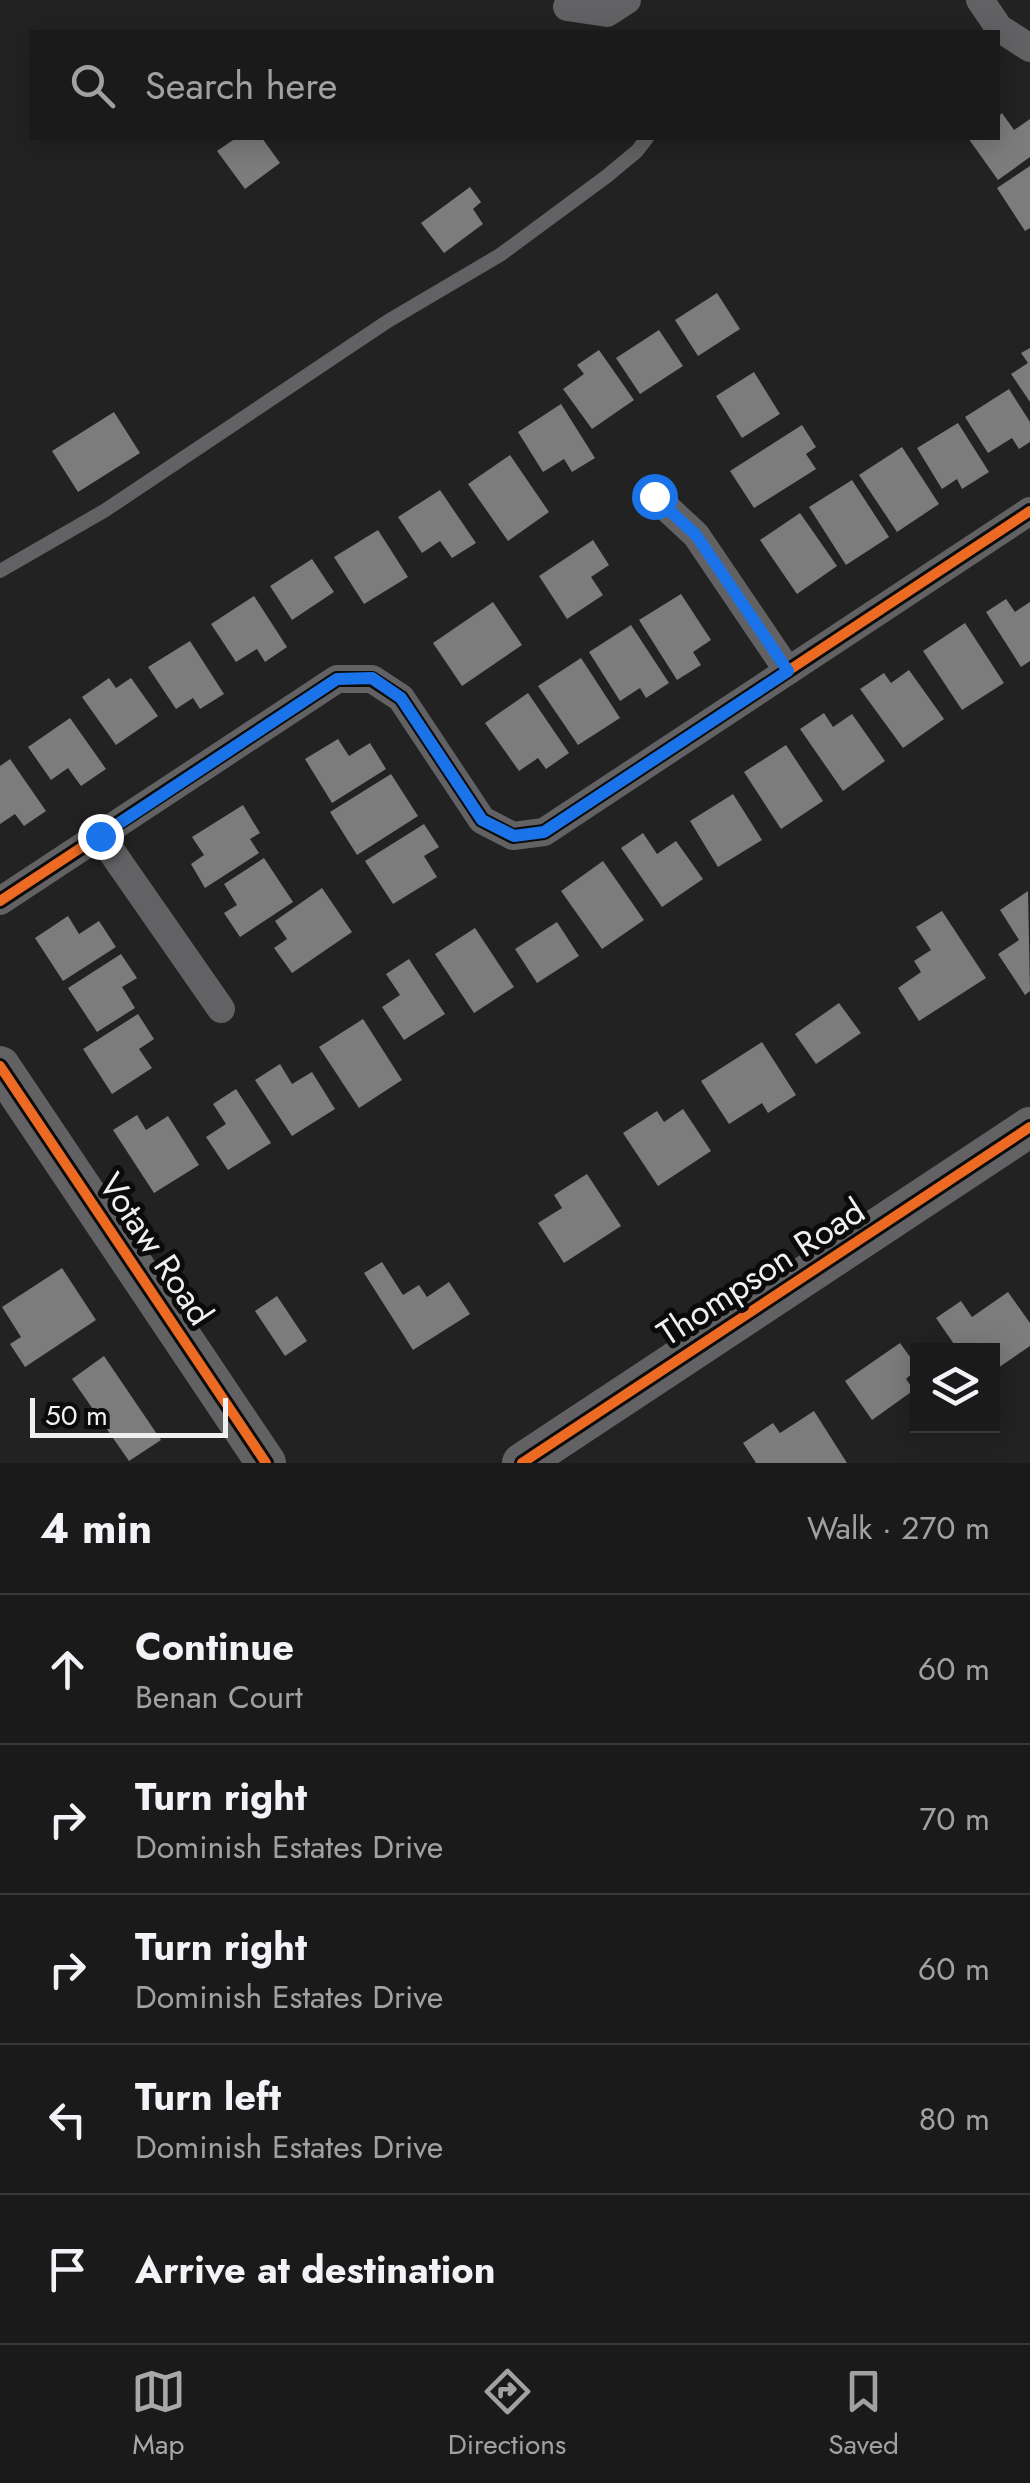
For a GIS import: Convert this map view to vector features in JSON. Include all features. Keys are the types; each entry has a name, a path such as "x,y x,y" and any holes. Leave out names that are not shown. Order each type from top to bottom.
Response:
{"street":[{"path":"567,7 607,13 627,0"},
{"path":"980,0 999,28 1030,48"},
{"path":"654,496 696,535 788,671"},
{"path":"0,901 337,679 372,678 401,698 482,820 514,836 544,832 1030,511"},
{"path":"100,836 221,1009"},
{"name":"Votaw Road","path":"0,1066 266,1463"},
{"name":"Thompson Road","path":"522,1463 1030,1126"}],"lane":[{"path":"0,571 104,510 388,320 500,255 608,176 645,140"}],"building":[{"path":"1000,115 1014,130 1030,119 1030,157 998,180 969,140 1000,140"},
{"path":"233,140 263,140 280,163 245,189 217,151"},
{"path":"1030,166 1030,228 1025,231 997,188"},
{"path":"470,187 481,202 473,209 483,224 444,253 421,223"},
{"path":"717,293 740,329 698,356 675,320"},
{"path":"659,330 683,366 640,394 616,358"},
{"path":"1030,348 1030,402 1011,374 1028,363 1021,353"},
{"path":"599,350 634,400 592,429 563,389 584,374 577,365"},
{"path":"754,372 780,414 742,438 716,396"},
{"path":"1009,389 1030,422 1030,442 1019,449 1012,438 988,453 965,417"},
{"path":"561,404 595,458 572,472 564,459 543,472 518,432"},
{"path":"114,412 140,453 78,492 52,451"},
{"path":"958,423 989,472 962,489 957,479 942,489 917,448"},
{"path":"802,425 816,447 806,454 816,469 754,508 730,471"},
{"path":"902,447 939,504 897,532 859,475"},
{"path":"510,455 549,512 508,541 468,484"},
{"path":"852,480 889,537 846,565 809,507"},
{"path":"440,490 476,543 452,558 440,541 422,553 398,517"},
{"path":"800,513 837,566 797,594 760,540"},
{"path":"378,530 408,577 364,604 334,557"},
{"path":"593,540 609,565 591,577 603,595 567,619 539,576"},
{"path":"312,559 334,592 292,620 270,586"},
{"path":"681,594 711,640 693,652 701,665 677,680 639,620"},
{"path":"254,596 287,647 265,662 257,649 236,662 211,624"},
{"path":"1006,599 1015,612 1030,602 1030,661 1021,667 986,612"},
{"path":"493,602 522,645 462,686 433,643"},
{"path":"965,623 1004,683 962,710 923,651"},
{"path":"631,625 669,683 646,698 640,688 620,701 589,652"},
{"path":"190,641 224,694 200,709 193,698 176,709 148,667"},
{"path":"581,658 620,718 578,745 538,686"},
{"path":"909,670 944,719 903,748 860,689 884,673 891,683"},
{"path":"109,678 116,688 131,678 158,716 116,745 82,697"},
{"path":"528,693 569,753 546,769 538,758 519,771 485,723"},
{"path":"824,713 833,727 852,714 885,761 843,791 800,729"},
{"path":"70,718 106,769 81,786 68,768 51,780 28,747"},
{"path":"338,739 349,756 370,743 386,769 332,803 305,759"},
{"path":"786,745 823,801 781,829 744,772"},
{"path":"10,759 46,811 24,826 15,814 0,824 0,766"},
{"path":"391,774 418,816 357,855 330,812"},
{"path":"733,794 762,840 718,867 690,821"},
{"path":"243,805 260,833 250,839 259,853 205,888 191,864 204,855 192,837"},
{"path":"424,824 439,847 424,856 437,877 393,904 365,861"},
{"path":"643,833 657,854 676,841 703,879 662,907 621,848"},
{"path":"264,858 293,902 240,937 224,913 237,905 224,884"},
{"path":"603,861 644,920 602,949 561,891"},
{"path":"322,888 352,932 292,973 274,948 287,939 275,921"},
{"path":"1028,891 1030,991 1025,995 998,954 1019,940 1000,910"},
{"path":"942,911 986,978 919,1021 898,988 921,972 914,961 931,950 916,927"},
{"path":"68,916 79,934 99,921 116,947 63,981 35,938"},
{"path":"557,922 579,956 537,983 515,949"},
{"path":"475,928 514,987 474,1013 435,954"},
{"path":"121,954 137,978 122,987 135,1008 97,1032 68,988"},
{"path":"409,959 445,1014 404,1040 382,1007 400,995 386,974"},
{"path":"839,1003 861,1033 816,1064 795,1034"},
{"path":"138,1014 154,1039 139,1049 152,1068 112,1094 83,1049"},
{"path":"363,1019 402,1080 359,1108 319,1047"},
{"path":"762,1042 796,1095 768,1113 762,1103 729,1124 701,1081"},
{"path":"280,1064 292,1084 312,1072 335,1109 292,1136 255,1080"},
{"path":"236,1089 271,1143 228,1170 206,1137 226,1124 213,1104"},
{"path":"683,1109 711,1151 658,1186 623,1133 657,1111 664,1122"},
{"path":"137,1115 146,1130 168,1116 199,1165 154,1193 113,1130"},
{"path":"587,1174 621,1226 564,1263 538,1223 562,1208 554,1195"},
{"path":"382,1262 403,1295 419,1285 427,1297 449,1282 470,1314 413,1350 364,1273"},
{"path":"62,1268 96,1320 25,1367 10,1344 21,1337 2,1307"},
{"path":"1008,1292 1030,1323 1030,1346 1000,1367 1000,1343 953,1343 936,1318 961,1301 972,1317"},
{"path":"277,1296 307,1341 285,1356 255,1311"},
{"path":"900,1343 910,1357 910,1375 906,1379 910,1393 872,1420 845,1381"},
{"path":"104,1356 161,1440 129,1461 72,1379"},
{"path":"814,1411 847,1463 756,1463 743,1443 773,1423 780,1433"}],"cycle path":[{"path":"0,901 337,679 372,679 401,698 482,820 513,836 544,832 1030,511"},
{"path":"0,1066 266,1463"},
{"path":"522,1463 1030,1127"}],"route":[{"path":"100,836 337,679 372,678 401,698 482,820 514,836 544,832 788,671 696,535 654,496"}]}
